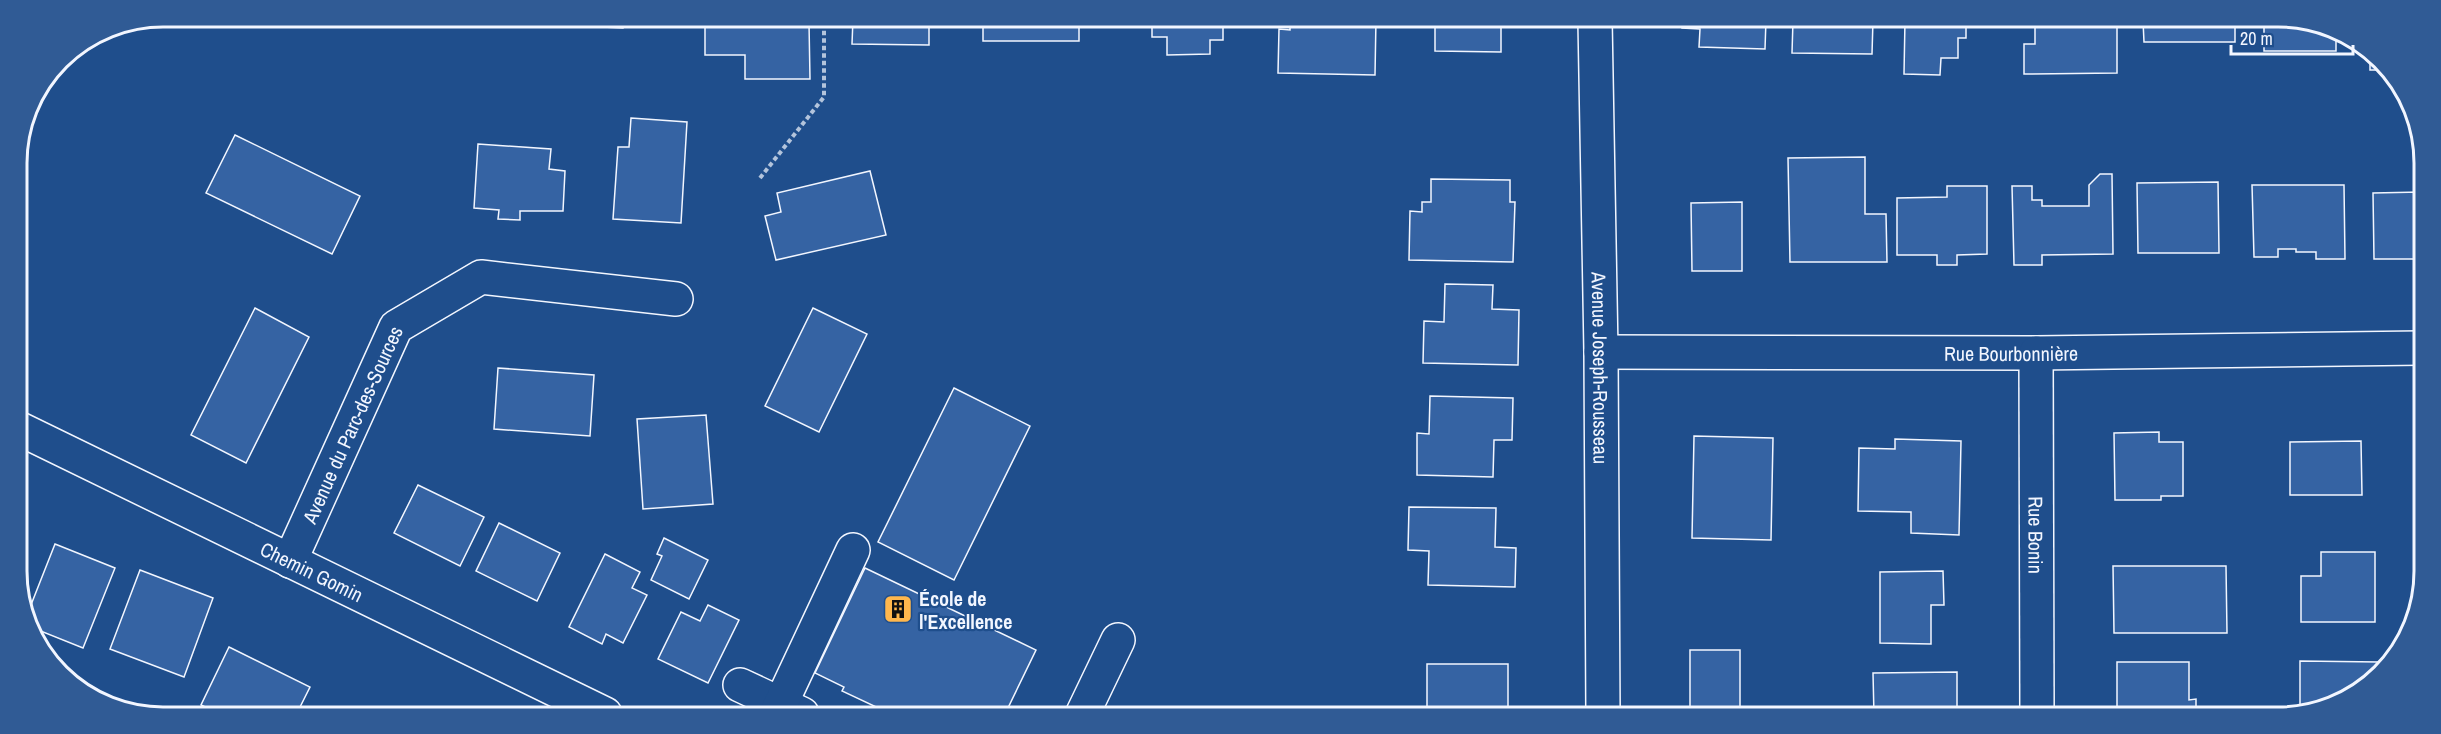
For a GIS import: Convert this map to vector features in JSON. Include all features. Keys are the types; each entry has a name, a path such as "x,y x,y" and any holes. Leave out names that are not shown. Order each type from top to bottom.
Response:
{"street":[{"name":"Avenue Joseph-Rousseau","path":"1595,27 1602,352 1603,707"},
{"name":"Avenue du Parc-des-Sources","path":"290,561 396,327 481,277 676,299"},
{"name":"Rue Bourbonnière","path":"1602,352 2036,353 2414,348"},
{"name":"Rue Bonin","path":"2036,353 2037,707"},
{"name":"Chemin Gomin","path":"27,432 591,707"},
{"path":"788,707 853,550"},
{"path":"1086,707 1118,640"},
{"path":"740,685 779,707"}],"path":[{"path":"760,178 824,97 824,27"}],"building":[{"path":"705,27 809,27 810,79 745,79 745,55 705,55"},
{"path":"853,27 929,27 929,45 852,44"},
{"path":"983,27 1079,27 1079,41 983,41"},
{"path":"1152,27 1223,27 1223,40 1210,40 1210,54 1167,55 1167,37 1152,37"},
{"path":"1290,27 1376,27 1375,75 1278,73 1279,29 1290,30"},
{"path":"1435,27 1501,27 1501,52 1435,51"},
{"path":"1766,27 1765,49 1699,47 1700,29 1682,28"},
{"path":"1793,27 1873,27 1872,54 1792,53"},
{"path":"1905,27 1966,27 1966,38 1958,38 1958,58 1941,58 1940,75 1904,74"},
{"path":"2035,27 2117,27 2117,73 2024,74 2024,44 2035,44"},
{"path":"2143,27 2235,27 2235,42 2144,42"},
{"path":"2264,27 2296,28 2336,40 2336,51 2264,51"},
{"path":"2370,63 2377,70 2370,70"},
{"path":"631,118 687,122 681,223 613,219 618,147 629,147"},
{"path":"235,135 360,196 332,254 206,193"},
{"path":"478,144 551,149 549,169 565,171 563,211 520,211 520,220 498,219 499,210 474,208"},
{"path":"1865,157 1865,214 1886,214 1887,262 1790,262 1788,158"},
{"path":"870,171 886,235 776,260 765,216 781,212 777,193"},
{"path":"2100,174 2112,174 2113,254 2042,255 2042,265 2014,265 2012,186 2032,186 2032,200 2042,200 2042,206 2089,206 2089,185"},
{"path":"1431,179 1510,180 1510,202 1515,202 1513,262 1409,260 1410,211 1422,212 1422,202 1431,202"},
{"path":"2218,182 2219,253 2138,253 2137,183"},
{"path":"2252,185 2344,185 2345,259 2316,259 2316,252 2296,252 2296,249 2278,249 2278,257 2254,257"},
{"path":"1947,186 1987,186 1987,254 1957,255 1957,265 1937,265 1937,255 1897,255 1897,198 1947,197"},
{"path":"2414,192 2414,259 2374,259 2373,193"},
{"path":"1742,202 1742,271 1692,271 1691,203"},
{"path":"1445,284 1493,285 1492,309 1519,310 1518,365 1423,363 1424,321 1444,322"},
{"path":"255,308 309,337 246,463 191,435"},
{"path":"813,308 867,334 819,432 765,406"},
{"path":"498,368 594,375 590,436 494,429"},
{"path":"954,388 1030,426 954,580 878,542"},
{"path":"1430,396 1513,398 1512,440 1494,440 1493,477 1417,475 1417,433 1429,434"},
{"path":"706,415 713,504 643,509 637,419"},
{"path":"2159,432 2159,442 2183,442 2183,496 2161,496 2161,500 2115,500 2114,433"},
{"path":"1694,436 1773,438 1771,540 1692,538"},
{"path":"1895,439 1961,441 1959,535 1911,533 1911,512 1858,511 1859,448 1895,449"},
{"path":"2361,441 2362,495 2290,495 2290,442"},
{"path":"418,485 484,517 460,566 394,533"},
{"path":"1409,507 1496,508 1495,547 1516,548 1515,587 1428,585 1429,551 1408,550"},
{"path":"499,523 560,553 537,601 476,571"},
{"path":"664,538 708,560 689,599 651,580 662,556 657,554"},
{"path":"55,544 115,568 83,648 41,631 31,604"},
{"path":"2321,552 2375,552 2375,622 2301,622 2301,576 2321,576"},
{"path":"605,554 640,572 632,588 647,595 623,643 606,634 602,644 569,627"},
{"path":"2113,566 2226,566 2227,633 2114,633"},
{"name":"École de l'Excellence","path":"865,568 1036,650 1008,707 876,707 842,691 844,687 815,673"},
{"path":"140,570 213,598 184,677 110,649"},
{"path":"1943,571 1944,605 1931,605 1931,644 1880,643 1880,572"},
{"path":"708,605 739,620 708,683 658,659 681,612 700,621"},
{"path":"229,647 310,687 300,707 205,707 201,705"},
{"path":"1690,650 1740,650 1740,707 1690,707"},
{"path":"2300,661 2379,662 2346,689 2330,697 2300,705"},
{"path":"2117,662 2189,662 2189,700 2196,699 2196,707 2117,707"},
{"path":"1427,664 1508,664 1508,707 1427,707"},
{"path":"1957,672 1957,707 1874,707 1873,673"}],"place":[{"name":"École de l'Excellence","path":"898,609"}]}
